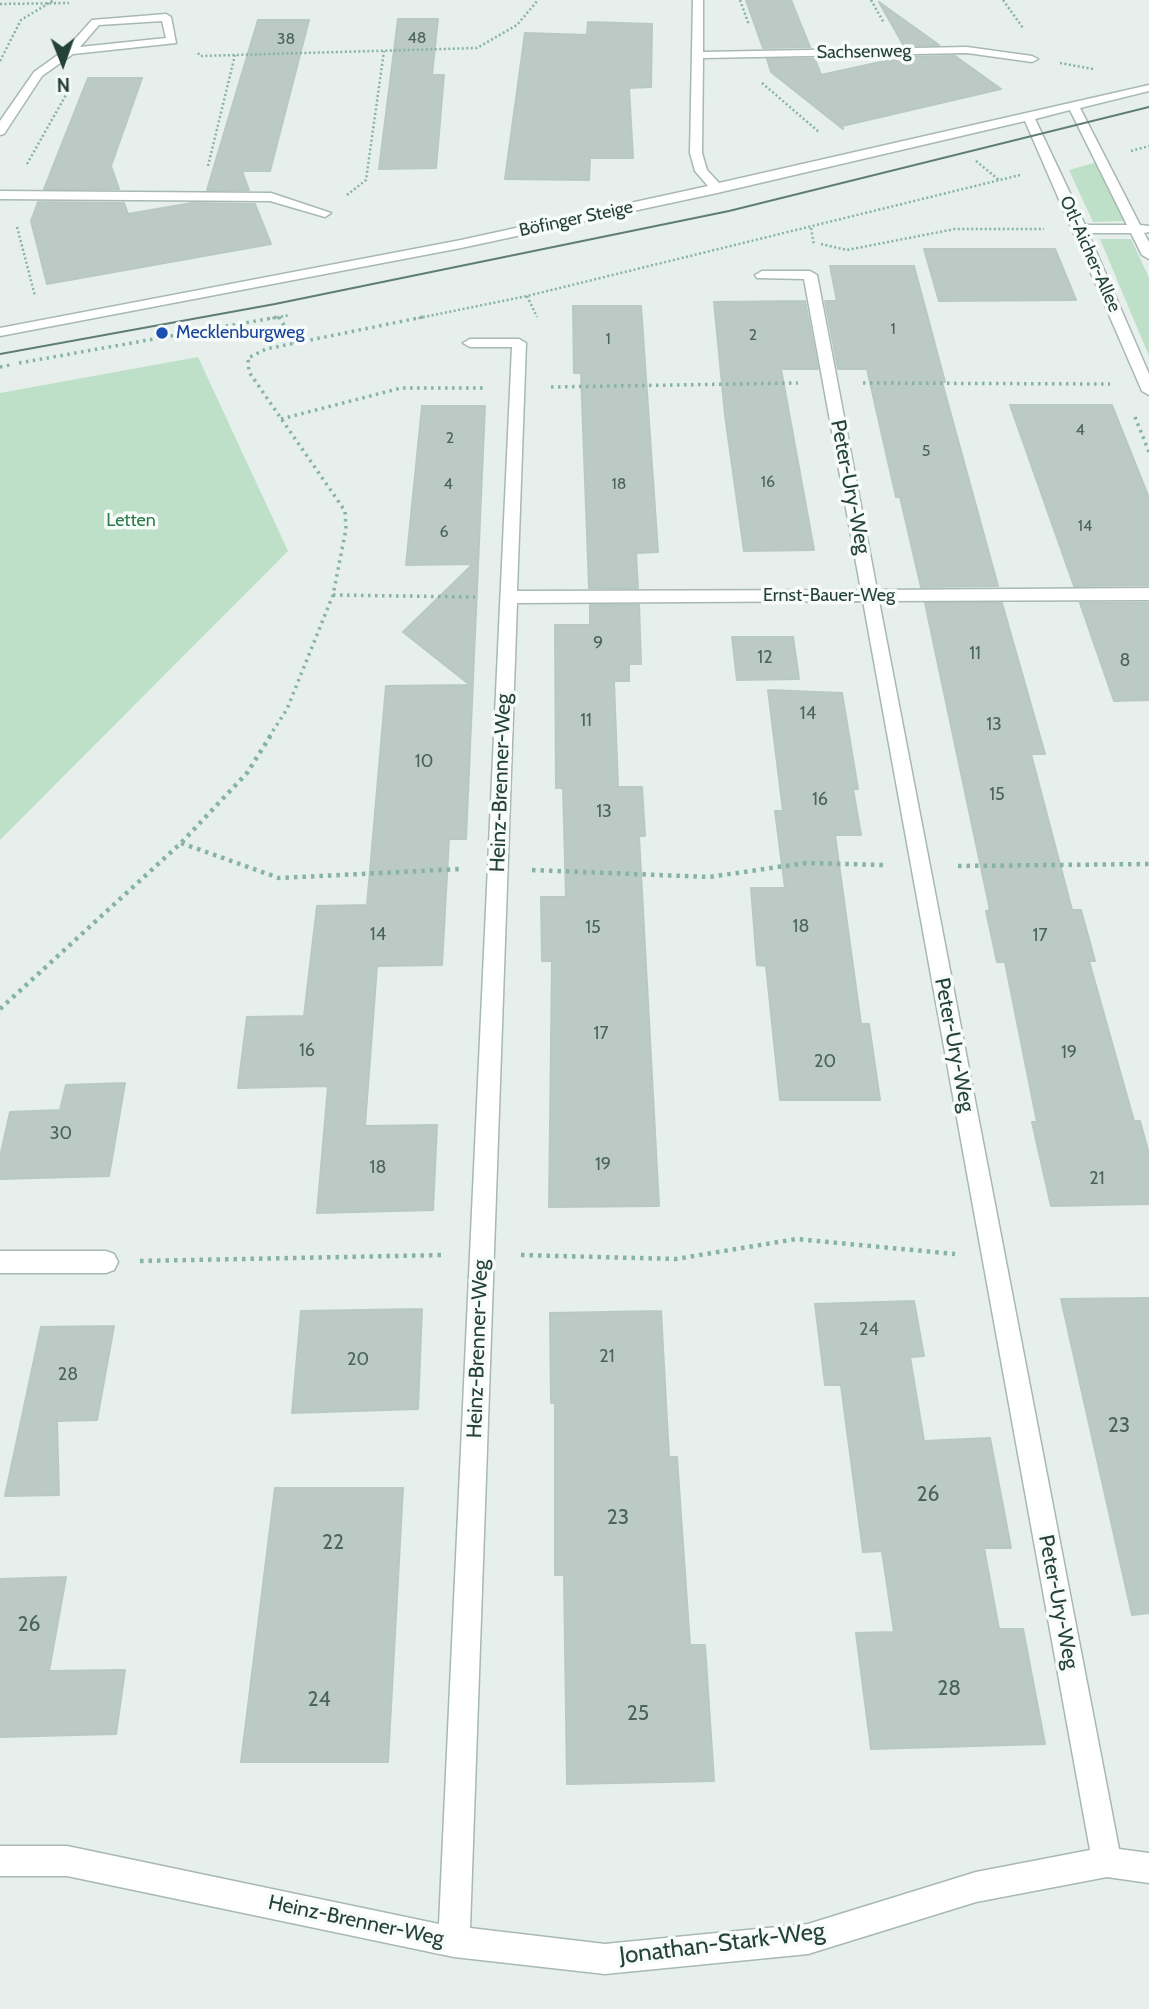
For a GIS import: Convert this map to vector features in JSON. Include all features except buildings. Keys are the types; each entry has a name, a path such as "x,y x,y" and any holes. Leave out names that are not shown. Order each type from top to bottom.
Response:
{"street":[{"path":"698,0 696,153 701,171 717,189"},
{"path":"0,131 20,97 38,74 70,51 96,22 166,17 172,41 70,51"},
{"name":"Sachsenweg","path":"696,55 967,50 1032,59"},
{"name":"Böfinger Steige","path":"0,332 461,244 717,189 1149,88"},
{"path":"0,97 20,97"},
{"path":"1074,107 1143,229 1149,255"},
{"name":"Otl-Aicher-Allee","path":"1028,118 1080,229 1149,391"},
{"path":"5,195 271,197 325,213"},
{"path":"1080,229 1143,229"},
{"name":"Peter-Ury-Weg","path":"762,275 810,275 1107,1862"},
{"name":"Heinz-Brenner-Weg","path":"0,1861 67,1861 454,1942 519,343 470,343"},
{"name":"Ernst-Bauer-Weg","path":"509,597 1149,594"},
{"path":"0,1262 106,1262"},
{"name":"Jonathan-Stark-Weg","path":"454,1942 605,1959 808,1939 976,1887 1107,1862 1149,1868"}],"path":[{"path":"172,41 195,45 200,56 477,48 517,25 538,0"},
{"path":"0,4 52,2"},
{"path":"0,61 21,20 52,2"},
{"path":"37,304 5,195 93,50"},
{"path":"325,213 366,180 384,51"},
{"path":"200,197 235,55"},
{"path":"753,55 763,86 820,133"},
{"path":"1032,59 1086,66 1096,70"},
{"path":"0,1009 181,842 247,773 286,709 333,595 346,529 345,511 249,372 248,358 266,349 527,296 1052,168"},
{"path":"814,242 847,250 955,229 1080,229"},
{"path":"277,311 295,343"},
{"path":"0,367 290,315"},
{"path":"281,419 401,388 517,388"},
{"path":"333,595 509,597"},
{"path":"181,842 279,877 498,867 571,873 709,877 806,863 921,866 1149,864"},
{"path":"106,1262 482,1254 676,1259 796,1239 994,1258"}],"green space":[{"path":"1097,162 1124,221 1093,222 1069,170"},
{"path":"1100,239 1131,239 1149,278 1149,356"},
{"name":"Letten","path":"198,357 288,551 0,840 0,393"}],"tram line":[{"path":"0,354 275,304 729,211 1149,107"}],"place":[{"name":"Mecklenburgweg","path":"162,333"}]}
